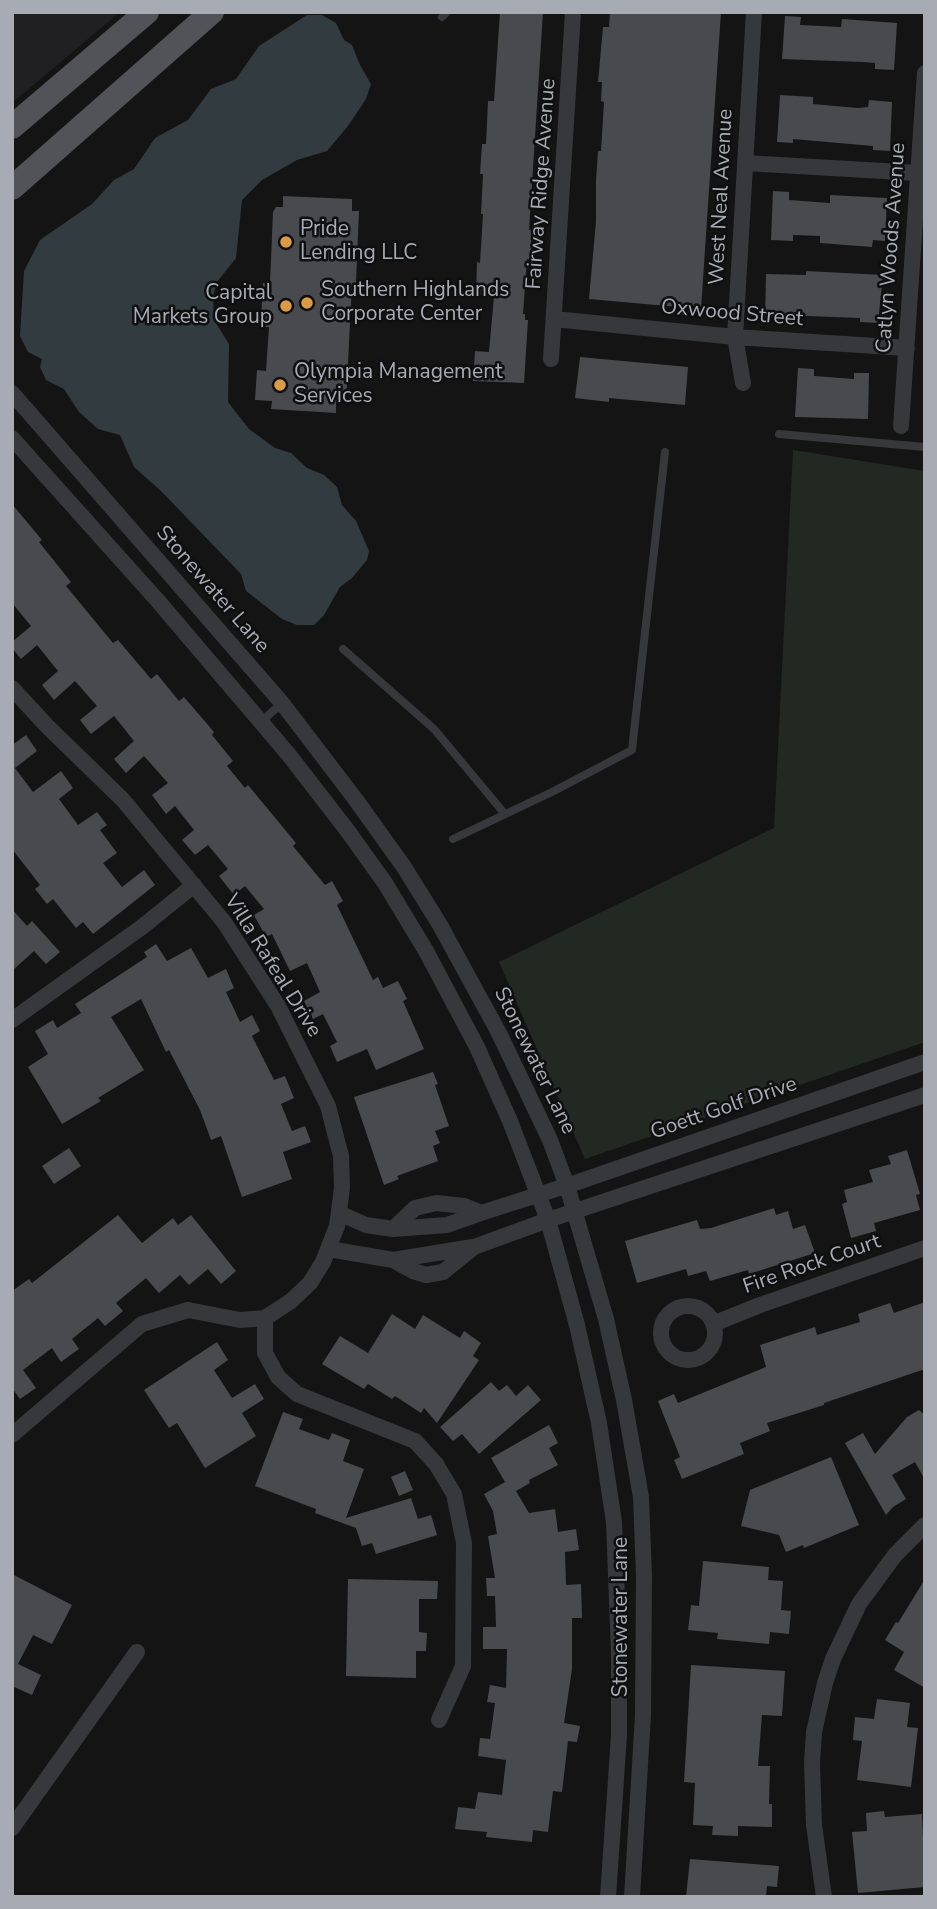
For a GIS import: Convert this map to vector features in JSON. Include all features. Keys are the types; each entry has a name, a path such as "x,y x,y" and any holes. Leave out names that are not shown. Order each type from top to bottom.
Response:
{"main road":[{"path":"12,127 147,12"},
{"path":"12,188 212,12"}],"street":[{"name":"Fairway Ridge Avenue","path":"551,359 573,12"},
{"name":"West Neal Avenue","path":"743,383 735,337 754,12"},
{"name":"Catlyn Woods Avenue","path":"901,426 925,73"},
{"path":"745,163 918,173"},
{"name":"Oxwood Street","path":"554,319 735,337 906,348"},
{"name":"Stonewater Lane","path":"12,393 282,703 369,818 440,925 517,1070 550,1140 574,1212 614,1352 642,1512 645,1576 643,1715 632,1897"},
{"name":"Stonewater Lane","path":"12,438 158,600 316,788 360,846 426,951 493,1082 514,1131 548,1220 589,1375 614,1522 619,1735 608,1897"},
{"name":"Villa Rafeal Drive","path":"12,688 123,800 224,922 278,1006 328,1106 341,1156 341,1213 329,1250 310,1283 291,1301 265,1318"},
{"path":"12,1020 142,927 194,886"},
{"name":"Goett Golf Drive","path":"341,1213 366,1225 393,1229 447,1226 925,1062"},
{"path":"329,1250 393,1260 474,1247 925,1094"},
{"path":"393,1229 415,1208 436,1203 464,1206 481,1213"},
{"name":"Fire Rock Court","path":"713,1324 925,1248"},
{"path":"12,1435 142,1324 188,1310 240,1320 265,1318 265,1353 278,1377 297,1394 415,1441 436,1465 454,1494 464,1543 463,1666 439,1720"},
{"path":"824,1897 814,1825 812,1763 814,1732 825,1683 833,1659 859,1604 895,1555 925,1525"},
{"path":"12,1828 137,1652"}],"lane":[{"path":"779,434 925,447"},
{"path":"453,839 632,750 665,452"},
{"path":"343,649 434,729 504,813"},
{"path":"260,722 282,703"}],"shaded area":[{"path":"12,12 120,12 12,103"},
{"path":"307,15 322,15 336,23 344,40 352,45 371,84 366,99 327,151 297,160 262,180 242,200 236,258 217,282 213,297 214,320 229,344 228,402 249,429 275,448 291,453 307,468 324,475 337,487 342,505 356,521 369,551 367,560 352,578 340,587 324,615 314,625 297,625 282,619 246,591 241,574 161,491 134,467 120,435 98,429 79,412 64,389 46,380 40,367 42,359 28,352 20,336 24,271 40,240 92,204 114,180 134,169 155,138 188,120 211,89 236,79 259,46"},
{"path":"793,450 925,471 925,1042 585,1159 499,962 774,828"}],"building":[{"path":"500,12 543,12 529,230 532,230 523,314 525,320 528,320 524,383 473,381 475,351 489,352 494,296 476,295 483,214 483,174 480,174 482,144 486,144 488,101 494,101"},
{"path":"610,12 721,12 701,309 589,299 596,221 598,151 601,151 604,102 601,101 602,82 598,82 603,27 609,27"},
{"path":"785,16 801,17 800,25 841,27 842,19 897,23 894,70 875,69 875,63 782,59"},
{"path":"780,95 813,97 813,104 858,108 868,107 869,100 892,102 890,151 873,150 873,146 793,139 793,143 777,142"},
{"path":"773,191 789,192 789,200 830,203 830,195 887,198 885,241 873,240 872,247 820,243 820,236 793,235 793,241 771,240"},
{"name":"Southern Highlands Corporate Center","path":"283,196 352,199 352,211 359,211 346,402 336,401 336,413 271,409 272,401 255,400 257,370 266,371 269,327 265,327 266,320 261,320 263,283 270,283 273,212 276,207 283,207"},
{"path":"806,271 883,275 878,323 860,322 860,318 781,315 781,319 765,318 766,274 806,275"},
{"path":"580,357 688,367 685,405 609,398 609,402 575,398"},
{"path":"798,368 814,369 814,376 854,379 854,373 869,373 868,419 795,417"},
{"path":"12,504 42,540 39,542 71,582 66,586 113,643 118,640 151,679 157,674 179,701 184,697 214,732 212,735 233,761 227,766 245,788 248,785 296,843 293,846 325,885 332,881 343,901 337,905 373,980 378,977 383,988 398,981 407,999 403,1001 424,1049 376,1070 367,1049 337,1062 330,1046 337,1042 323,1014 313,1019 304,1001 320,992 307,963 290,971 272,934 266,937 254,915 264,909 245,886 234,895 219,876 228,869 208,845 195,855 182,840 194,830 175,806 166,814 152,795 168,783 144,756 126,773 114,759 134,741 114,716 91,734 80,720 97,706 75,681 54,700 42,685 58,671 37,645 21,659 12,648 12,642 31,626 12,603"},
{"path":"26,735 37,751 15,768 33,792 61,771 73,788 59,799 78,825 97,812 107,825 100,830 117,853 103,863 122,887 144,870 155,885 93,934 83,922 76,928 53,899 47,904 35,889 40,885 12,849 12,745"},
{"path":"12,909 27,926 32,921 60,952 46,964 34,951 12,971"},
{"path":"156,944 167,961 191,948 208,978 226,969 234,988 226,992 240,1022 252,1015 260,1031 252,1036 274,1080 285,1076 294,1098 281,1104 292,1131 305,1126 311,1142 283,1152 292,1179 242,1197 221,1136 211,1140 200,1110 169,1050 166,1052 141,999 111,1017 144,1070 98,1098 101,1101 62,1124 28,1067 48,1054 35,1031 53,1020 57,1028 81,1013 75,1004 147,957 144,952"},
{"path":"433,1072 449,1126 435,1131 440,1143 433,1146 438,1161 397,1176 399,1179 384,1185 354,1097"},
{"path":"69,1148 81,1166 54,1184 42,1166"},
{"path":"907,1150 920,1194 916,1195 920,1210 874,1223 876,1231 851,1238 842,1204 847,1202 844,1190 873,1182 869,1170 891,1164 888,1156"},
{"path":"774,1208 776,1215 788,1211 793,1229 805,1225 815,1253 749,1274 748,1270 710,1281 706,1271 688,1276 686,1269 637,1283 625,1241 697,1220 700,1229 711,1228"},
{"path":"118,1215 142,1243 173,1218 178,1225 191,1215 236,1271 221,1284 208,1269 189,1285 180,1275 159,1293 146,1278 116,1303 123,1311 105,1326 98,1318 72,1339 79,1349 61,1362 52,1348 23,1370 36,1388 20,1399 12,1388 12,1291 29,1279 32,1283"},
{"path":"925,1302 925,1369 767,1423 770,1431 740,1443 744,1454 682,1479 674,1460 680,1457 658,1401 674,1394 678,1403 766,1367 760,1345 815,1327 817,1335 860,1322 858,1314 890,1303 894,1313"},
{"path":"392,1314 415,1329 423,1315 460,1338 464,1331 481,1343 473,1356 479,1360 437,1423 424,1408 421,1413 395,1396 392,1399 368,1384 364,1389 322,1364 340,1336 368,1353"},
{"path":"217,1342 228,1360 214,1370 232,1398 255,1384 264,1399 242,1413 256,1436 205,1468 177,1423 169,1428 144,1390"},
{"path":"491,1382 499,1391 507,1385 516,1396 528,1385 541,1400 479,1454 462,1434 453,1441 440,1427"},
{"path":"919,1410 925,1415 925,1480 915,1462 892,1475 906,1499 886,1515 845,1443 863,1433 875,1454 907,1417"},
{"path":"283,1412 303,1419 299,1429 329,1440 332,1433 350,1440 343,1461 364,1469 346,1518 411,1498 418,1519 431,1515 437,1535 376,1554 372,1543 362,1546 356,1528 315,1513 316,1509 255,1486"},
{"path":"549,1425 558,1443 549,1448 558,1465 529,1480 530,1483 516,1491 529,1513 555,1509 558,1532 576,1529 579,1550 565,1552 566,1585 581,1584 582,1618 572,1618 572,1669 564,1723 580,1726 577,1742 568,1741 562,1792 553,1791 548,1832 533,1830 532,1842 486,1837 487,1832 455,1829 458,1807 475,1809 478,1792 502,1795 506,1760 478,1756 480,1738 490,1739 495,1703 487,1702 490,1685 506,1688 507,1649 483,1649 483,1627 496,1627 495,1596 487,1596 486,1578 495,1578 488,1536 497,1534 493,1511 484,1494 505,1482 491,1458"},
{"path":"831,1457 859,1525 804,1548 803,1545 786,1552 779,1535 741,1526 750,1490"},
{"path":"405,1471 413,1490 399,1496 391,1477"},
{"path":"703,1561 769,1567 768,1580 783,1581 781,1610 791,1611 789,1634 770,1632 769,1644 717,1639 718,1633 688,1630 691,1605 699,1606"},
{"path":"12,1574 72,1605 52,1644 33,1635 18,1664 41,1675 32,1695 12,1686"},
{"path":"348,1579 438,1581 437,1599 419,1599 419,1632 427,1633 426,1651 416,1651 416,1678 346,1676"},
{"path":"925,1579 925,1688 894,1670 904,1652 885,1640"},
{"path":"691,1665 785,1671 782,1716 762,1715 758,1766 770,1766 769,1804 772,1804 772,1827 738,1826 738,1836 712,1835 713,1826 693,1825 695,1783 684,1782"},
{"path":"877,1699 910,1703 907,1727 918,1728 911,1787 857,1780 862,1741 853,1740 855,1717 874,1719"},
{"path":"884,1811 885,1817 922,1814 925,1887 858,1893 852,1832 867,1831 866,1813"},
{"path":"690,1859 779,1866 777,1887 767,1886 766,1897 686,1897"}],"place":[{"name":"Pride Lending LLC","path":"286,242"},
{"name":"Southern Highlands Corporate Center","path":"307,303"},
{"name":"Capital Markets Group","path":"286,306"},
{"name":"Olympia Management Services","path":"280,385"}]}
